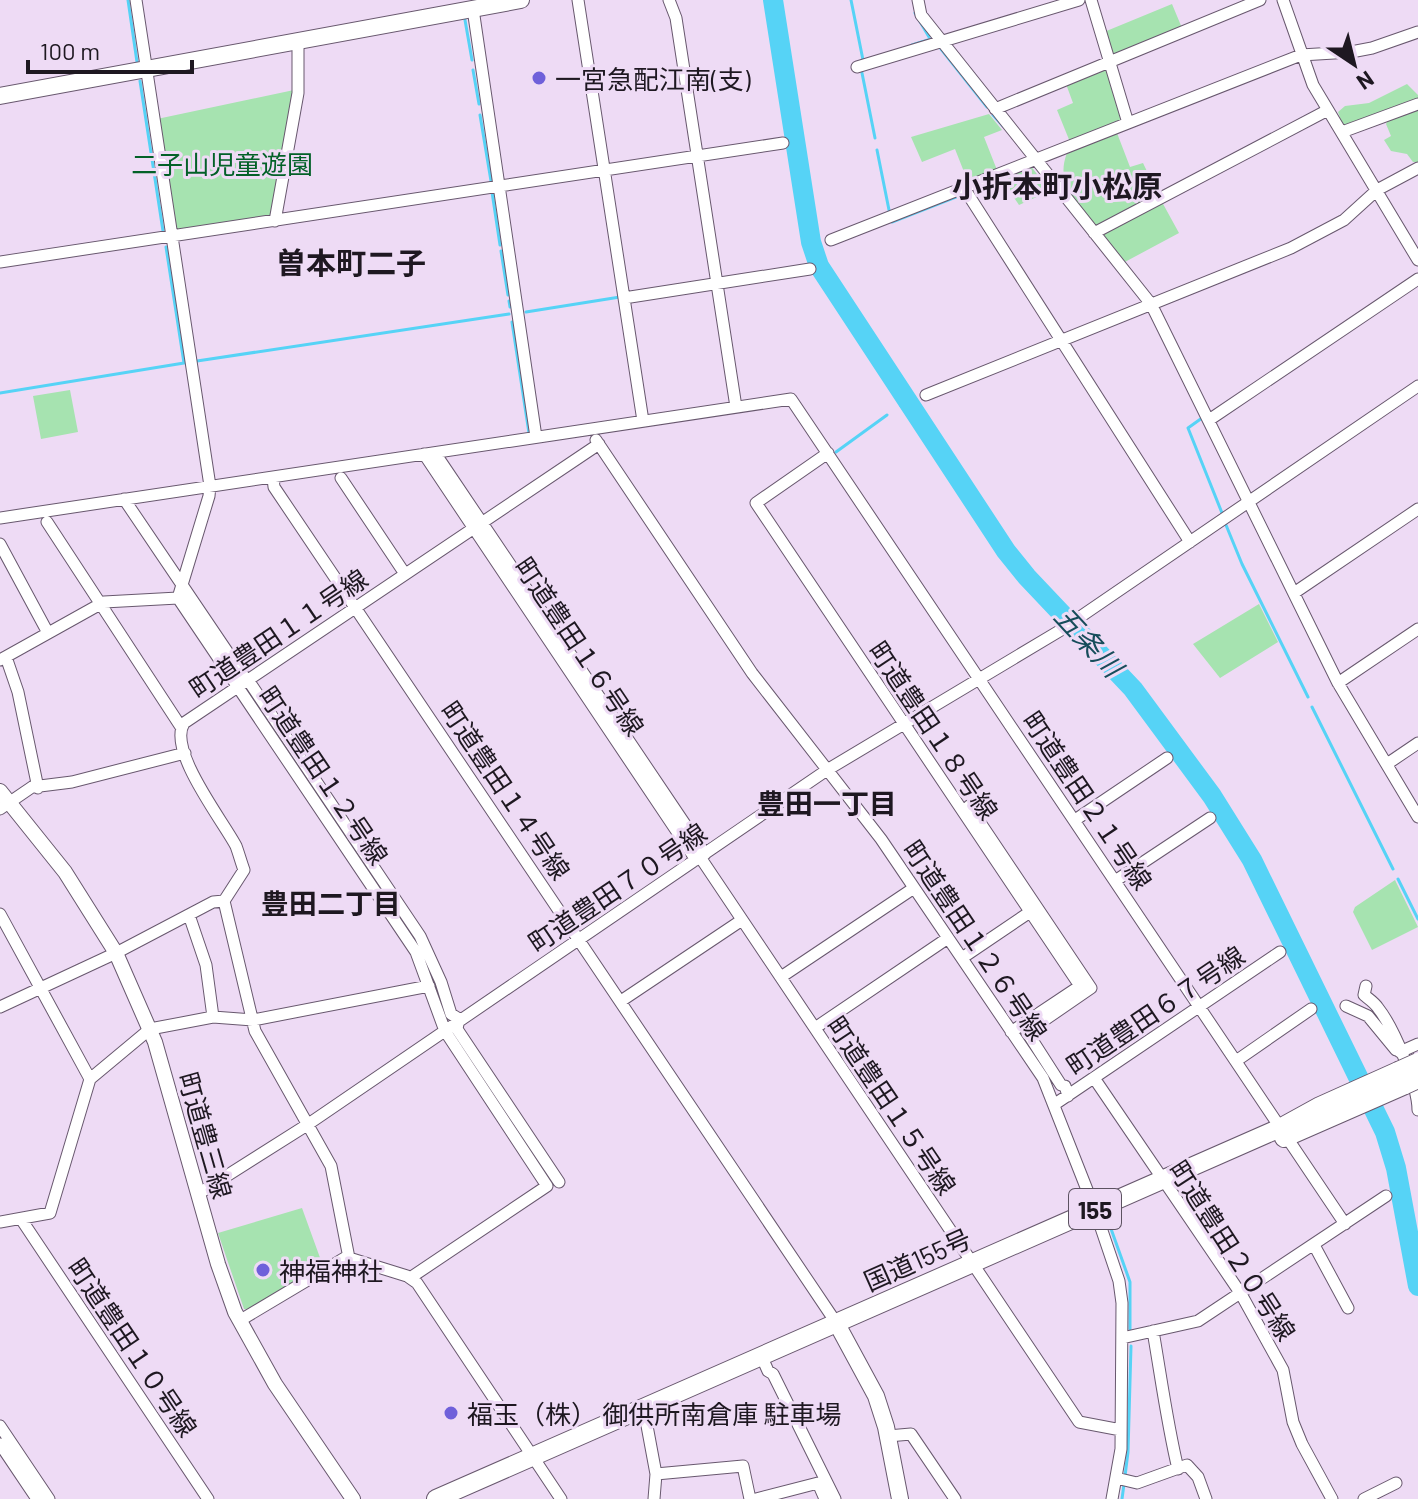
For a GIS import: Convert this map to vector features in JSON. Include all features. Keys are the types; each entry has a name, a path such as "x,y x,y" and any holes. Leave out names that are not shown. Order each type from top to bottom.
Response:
{"highway":[{"name":"国道155号","path":"457,1499 536,1460 838,1326 1284,1133 1355,1099 1405,1080 1418,1062"},
{"name":"国道155号","path":"436,1499 645,1415 838,1326"}],"main road":[{"path":"1,93 298,42 473,5 521,0"},
{"path":"838,1326 876,1396 888,1436 900,1499"}],"street":[{"path":"38,788 18,692 3,658 109,601 173,601 180,592 210,488 136,0"},
{"path":"578,0 643,421"},
{"path":"0,518 736,407 676,18 669,0"},
{"path":"918,0 921,15 1151,304 1338,683 1418,817"},
{"path":"857,67 1079,0"},
{"path":"1091,0 1128,123"},
{"path":"995,109 1260,0"},
{"path":"1283,0 1313,85 1418,260"},
{"path":"473,5 536,437"},
{"path":"831,240 1301,55 1372,48 1418,32"},
{"path":"275,221 298,93 298,42"},
{"path":"1342,132 1418,104"},
{"path":"1094,233 1328,110"},
{"path":"0,262 783,143"},
{"path":"926,395 1291,248 1344,220 1377,190 1418,168"},
{"path":"964,188 1190,542"},
{"path":"624,298 810,269"},
{"path":"1209,420 1418,279"},
{"name":"町道豊田７０号線","path":"198,1194 307,1125 827,770 1068,626 1418,386"},
{"name":"町道豊田２１号線","path":"736,407 791,399 1345,1224"},
{"name":"町道豊田１２６号線","path":"590,431 761,686 881,839 1043,1078 1119,1281 1121,1430 1112,1499"},
{"name":"町道豊田１１号線","path":"224,901 244,870 236,847 218,821 185,753 181,727 599,444"},
{"name":"町道豊田１８号線","path":"828,453 756,503 907,722 1080,986 1011,1032"},
{"name":"町道豊田１５号線","path":"430,455 1079,1422 1121,1430"},
{"path":"341,478 405,574"},
{"name":"町道豊田１４号線","path":"273,479 274,487 838,1326"},
{"name":"町道豊田１２号線","path":"122,502 180,592 244,682 416,952 445,1031 553,1184"},
{"path":"766,508 907,722 1091,988 1027,1032 1061,1085 1065,1086 1068,1096"},
{"path":"1294,593 1418,509"},
{"path":"47,522 181,727"},
{"path":"0,544 48,633"},
{"path":"1338,683 1418,629"},
{"path":"244,682 420,936 437,972 451,1014 459,1019 457,1029 553,1184 410,1278"},
{"path":"1387,764 1418,743"},
{"path":"3,801 32,787 72,782 185,753"},
{"path":"1075,820 1167,758"},
{"name":"町道豊三線","path":"3,801 75,885 116,953 150,1029 224,1283 239,1321 275,1384 353,1499"},
{"path":"1115,881 1210,818"},
{"path":"781,977 914,888"},
{"path":"0,1007 116,953 213,902 224,901 255,1031 332,1170 348,1256 352,1261 410,1278 417,1283 561,1499"},
{"path":"962,958 1030,912"},
{"path":"0,914 90,1079"},
{"path":"189,915 206,965 213,1017"},
{"path":"621,1001 742,920"},
{"path":"815,1028 948,938"},
{"name":"町道豊田６７号線","path":"1055,1104 1280,952"},
{"path":"0,1222 50,1213 90,1079 150,1029 213,1017 253,1020 429,986"},
{"path":"1366,986 1364,995 1378,1007 1405,1080"},
{"path":"1346,1006 1368,1016 1392,1046 1418,1110"},
{"path":"1236,1061 1311,1009"},
{"path":"1405,1080 1418,1044"},
{"name":"町道豊田２０号線","path":"1094,1078 1241,1294 1283,1370 1293,1422 1332,1499"},
{"path":"1122,1338 1198,1321 1386,1196"},
{"name":"町道豊田１０号線","path":"21,1219 208,1499"},
{"path":"1314,1245 1348,1308"},
{"path":"239,1321 348,1256"},
{"path":"1153,1331 1166,1401 1166,1420 1178,1469"},
{"path":"764,1362 773,1374 822,1482 835,1499"},
{"path":"645,1415 656,1474 654,1499"},
{"path":"0,1426 49,1499"},
{"path":"888,1436 911,1434 955,1499"},
{"path":"0,1444 37,1499"},
{"path":"1116,1478 1137,1483 1187,1465 1192,1469 1206,1499"},
{"path":"656,1474 743,1466 753,1499 822,1482"},
{"path":"822,1482 825,1499"},
{"path":"1364,1499 1396,1483"}],"green space":[{"path":"1172,4 1182,28 1112,56 1104,32"},
{"path":"1103,68 1108,70 1122,118 1120,122 1070,142 1057,110 1073,103 1066,84"},
{"path":"1407,84 1418,95 1418,102 1343,126 1338,112 1345,106 1369,103"},
{"name":"二子山児童遊園","path":"294,90 270,217 177,231 174,228 157,119"},
{"path":"1418,109 1418,162 1413,162 1407,154 1391,151 1384,140 1391,136 1386,124 1388,120"},
{"path":"989,114 1002,130 984,137 997,170 968,182 955,149 922,162 911,137"},
{"path":"1117,133 1130,167 1143,163 1159,196 1099,227 1094,226 1069,192 1064,164 1067,153"},
{"path":"1030,165 1050,191 1019,205 1000,177"},
{"path":"1162,202 1179,233 1123,263 1103,236 1104,232"},
{"path":"70,390 78,432 41,439 33,396"},
{"path":"1259,604 1278,642 1220,678 1193,644"},
{"path":"1395,880 1418,927 1372,950 1353,912 1355,907"},
{"path":"302,1208 323,1266 250,1310 244,1309 218,1233"}],"waterway":[{"path":"128,0 137,62"},
{"name":"五条川","path":"773,0 811,242 819,266 1006,551 1133,689 1212,796 1252,860 1385,1132 1396,1168 1418,1286"},
{"path":"851,0 863,60"},
{"path":"915,13 929,37"},
{"path":"465,20 472,60"},
{"path":"912,45 928,40"},
{"path":"941,49 987,107"},
{"path":"473,70 479,104"},
{"path":"862,73 875,138"},
{"path":"140,81 163,231"},
{"path":"480,115 491,181"},
{"path":"993,115 1003,126"},
{"path":"877,150 889,210"},
{"path":"492,192 500,245"},
{"path":"892,222 961,195"},
{"path":"0,393 184,363 166,247"},
{"path":"501,251 508,295"},
{"path":"526,312 620,297"},
{"path":"509,301 510,307"},
{"path":"197,361 509,314"},
{"path":"512,322 529,433"},
{"path":"901,406 908,404"},
{"path":"836,452 887,415"},
{"path":"1201,415 1202,418 1188,428 1222,513"},
{"path":"1226,525 1308,697"},
{"path":"1312,707 1393,869"},
{"path":"1398,879 1418,919"},
{"path":"1110,1226 1130,1282 1130,1329"},
{"path":"1125,1476 1131,1346"},
{"path":"1122,1499 1124,1484"}],"place":[{"name":"一宮急配江南(支)","path":"539,78"},
{"name":"神福神社","path":"263,1270"},
{"name":"福玉（株） 御供所南倉庫 駐車場","path":"451,1413"}],"district":[{"name":"小折本町小松原","path":"1057,185"},
{"name":"曽本町二子","path":"351,262"},
{"name":"豊田一丁目","path":"827,803"},
{"name":"豊田二丁目","path":"331,903"}]}
